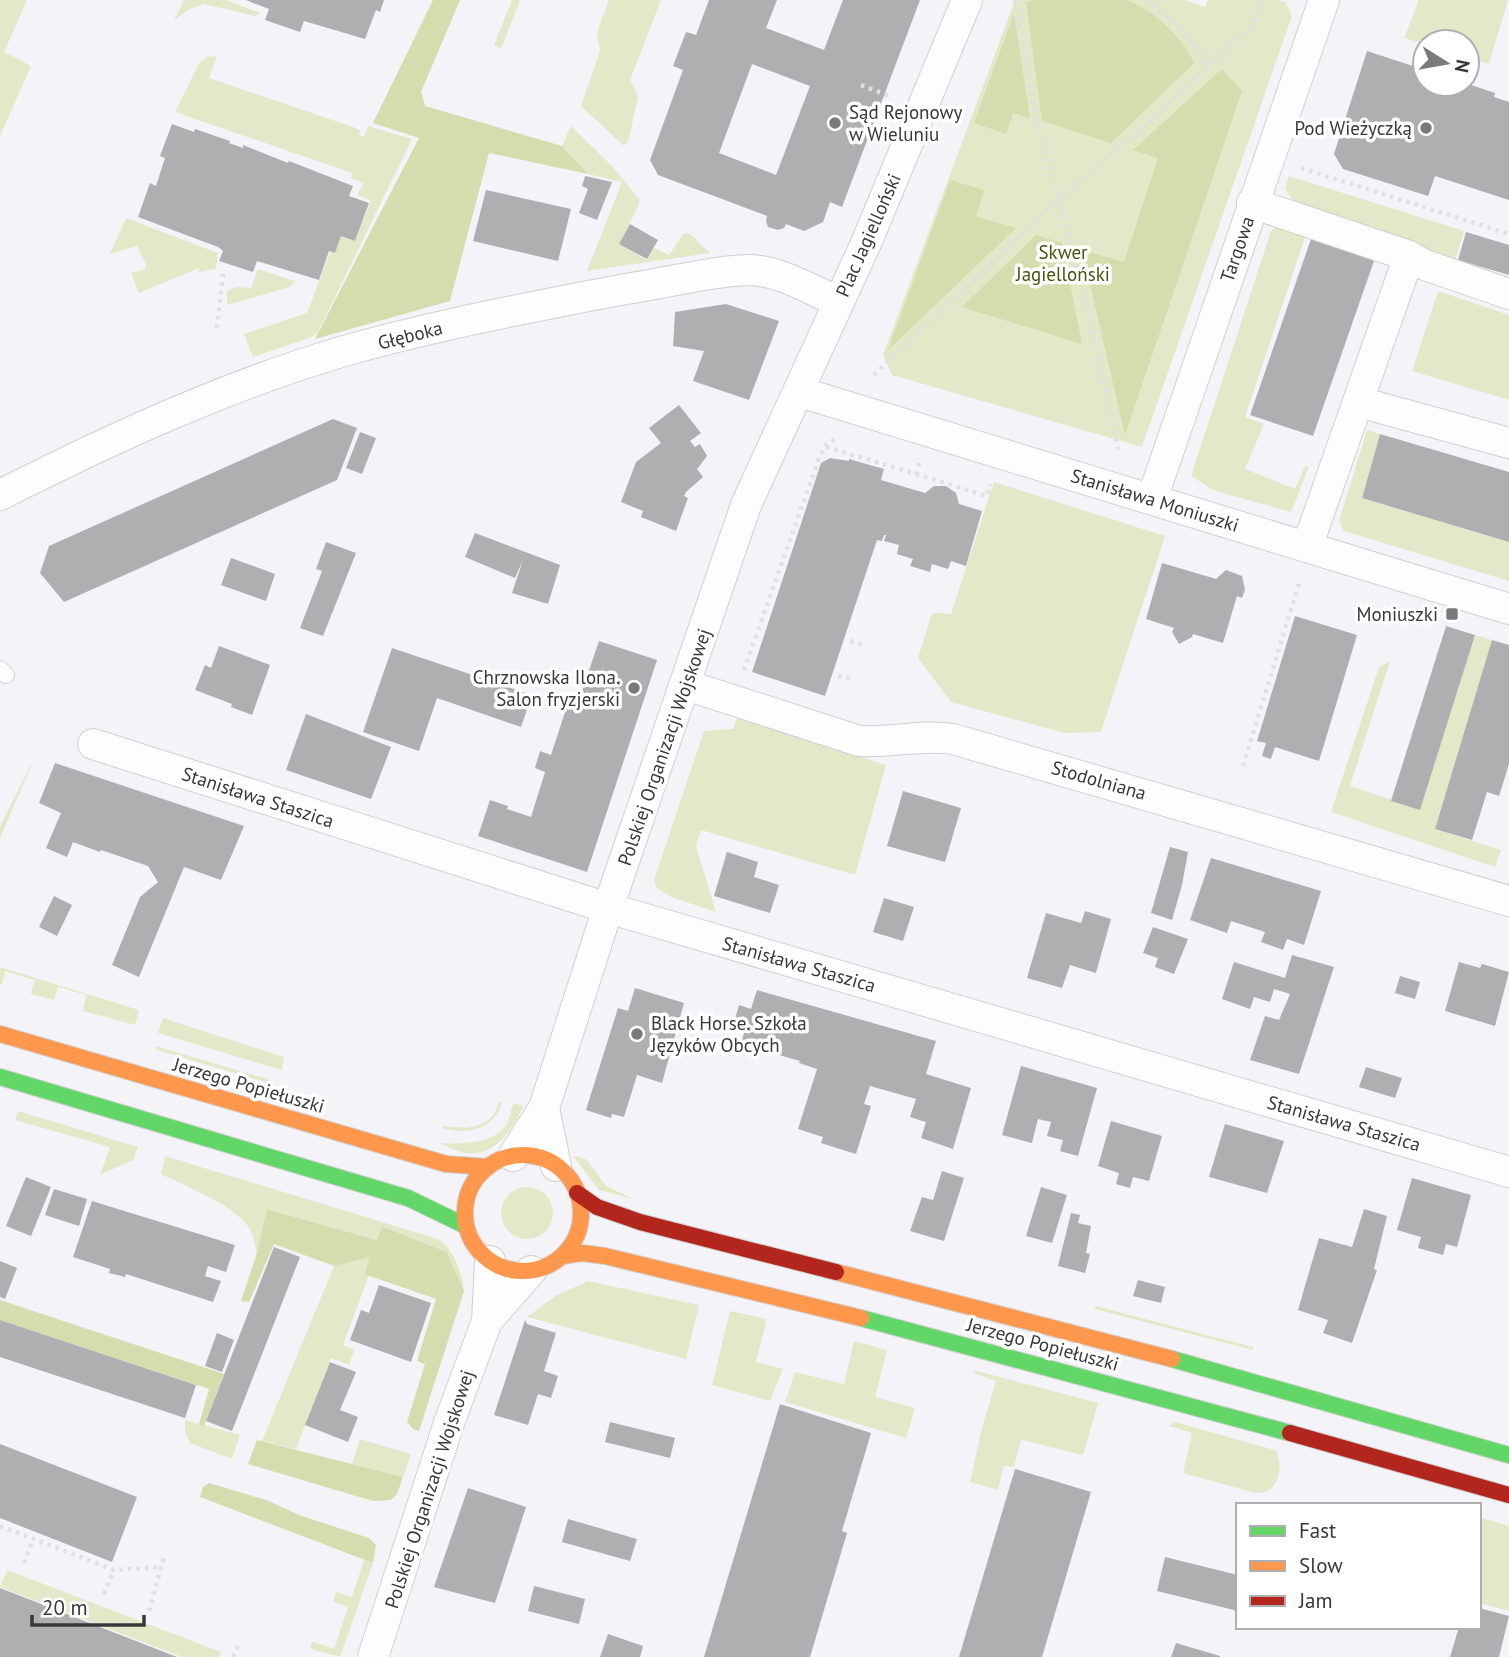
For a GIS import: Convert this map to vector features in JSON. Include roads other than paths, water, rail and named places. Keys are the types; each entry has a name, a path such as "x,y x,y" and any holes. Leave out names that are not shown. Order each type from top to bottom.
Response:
{"main road":[{"name":"Jerzego Popiełuszki","path":"0,1034 446,1164 500,1161"},
{"path":"0,1077 408,1198 466,1226"},
{"path":"528,1155 556,1166 569,1178 577,1193 581,1210 573,1243 562,1256 548,1266 531,1271 517,1271 490,1261 471,1240 466,1226 466,1200 478,1176 500,1161 528,1155"},
{"name":"Jerzego Popiełuszki","path":"577,1193 617,1216 1168,1358 1509,1455"},
{"name":"Jerzego Popiełuszki","path":"562,1256 582,1253 605,1256 750,1290 1252,1422 1509,1495"}],"street":[{"name":"Plac Jagielloński","path":"800,392 867,241 967,0"},
{"name":"Targowa","path":"1152,499 1324,0"},
{"path":"1252,203 1409,256 1425,265 1509,295"},
{"path":"1307,547 1409,256"},
{"name":"Głęboka","path":"0,495 138,429 229,392 339,353 410,334 596,295 739,271 764,272 784,278 839,302"},
{"name":"Stanisława Moniuszki","path":"800,392 1509,609"},
{"name":"Polskiej Organizacji Wojskowej","path":"500,1161 544,1108 608,908 746,505 800,392"},
{"path":"1359,402 1509,443"},
{"name":"Stodolniana","path":"686,685 859,741 880,742 939,736 953,739 1509,901"},
{"name":"Stanisława Staszica","path":"93,744 608,908 1509,1172"},
{"name":"Polskiej Organizacji Wojskowej","path":"544,1108 556,1166"},
{"name":"Polskiej Organizacji Wojskowej","path":"373,1657 449,1423 487,1321 490,1261"},
{"name":"Polskiej Organizacji Wojskowej","path":"487,1321 531,1271"}],"place":[{"name":"Sąd Rejonowy w Wieluniu","path":"835,123"},
{"name":"Pod Wieżyczką","path":"1426,128"},
{"name":"Moniuszki","path":"1452,614"},
{"name":"Chrznowska Ilona. Salon fryzjerski","path":"634,688"},
{"name":"Black Horse. Szkoła Języków Obcych","path":"637,1034"}],"park label":[{"name":"Skwer Jagielloński","path":"1063,263"}]}
